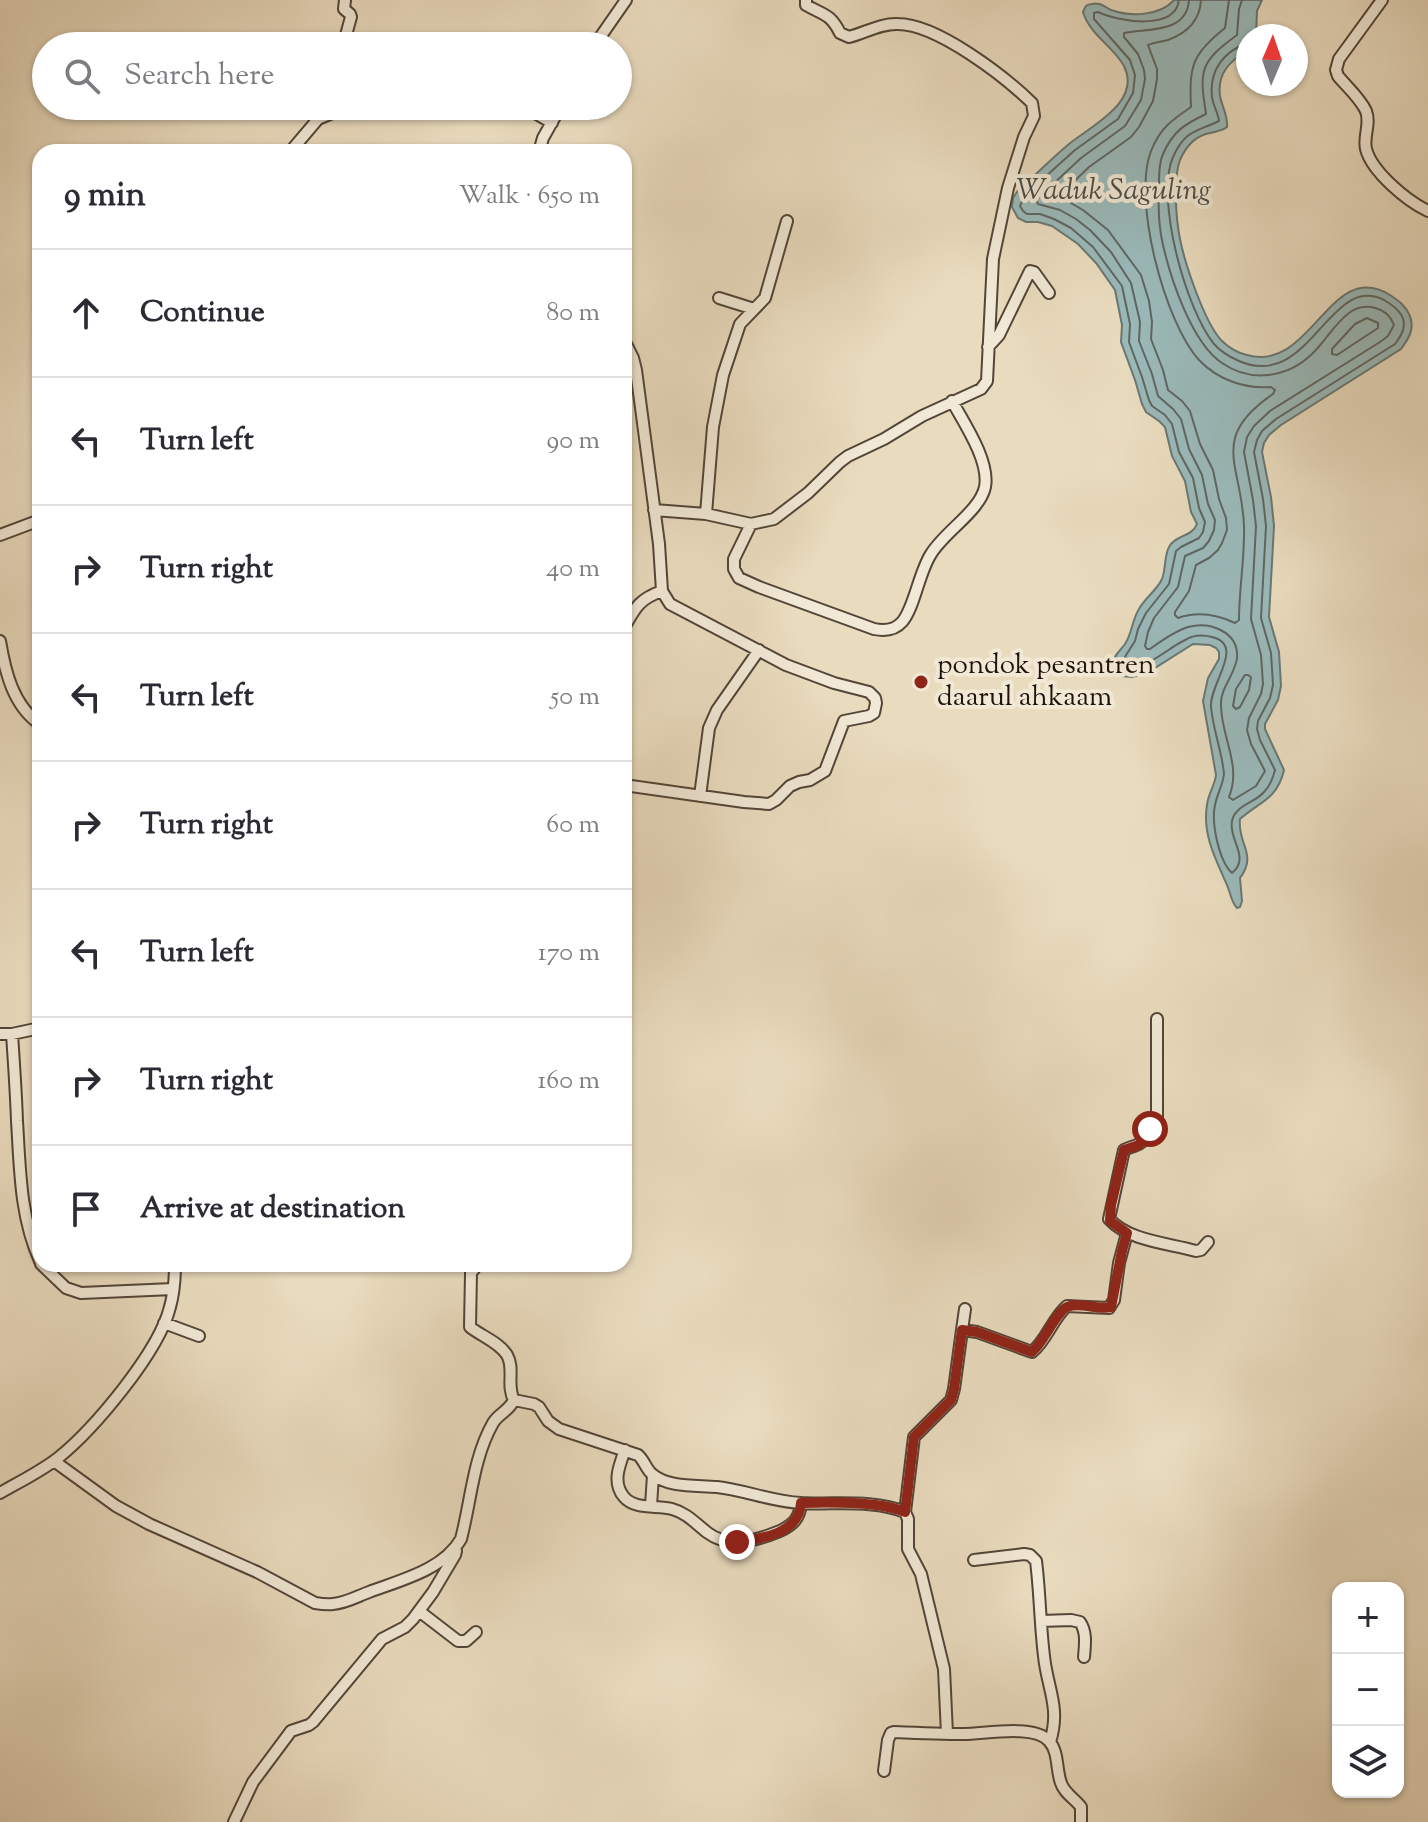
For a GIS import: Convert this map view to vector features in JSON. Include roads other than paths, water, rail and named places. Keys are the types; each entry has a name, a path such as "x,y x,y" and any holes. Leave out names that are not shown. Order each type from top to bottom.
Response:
{"street":[{"path":"345,0 344,9 351,17 347,32"},
{"path":"604,32 626,0"},
{"path":"654,510 706,514 751,524 774,519 848,456 922,416 981,389 987,381 996,236 1024,137 1034,116 1032,103 998,75 936,33 912,25 892,24 849,37 840,33 827,15 806,5 806,0"},
{"path":"1382,0 1339,59 1336,70 1366,112 1366,151 1372,162 1406,199 1428,211"},
{"path":"297,144 317,120"},
{"path":"547,120 552,123"},
{"path":"541,144 554,120"},
{"path":"706,514 713,427 723,375 740,324 765,298 787,221"},
{"path":"988,347 999,335 1029,272 1034,272 1049,293"},
{"path":"719,298 754,309"},
{"path":"632,356 662,591 670,604 806,674 869,692 875,698 876,708 869,716 844,721 823,773 796,783 773,802 764,805 632,786"},
{"path":"751,524 734,559 734,569 739,578 874,629 899,626 908,614 931,553 980,500 985,487 984,466 977,447 952,401"},
{"path":"0,535 32,523"},
{"path":"632,614 646,596 662,591"},
{"path":"0,645 14,692 32,718"},
{"path":"700,796 709,728 717,710 759,650"},
{"path":"1157,1019 1157,1123 1139,1145 1124,1150 1111,1222 1127,1233 1197,1251 1208,1242"},
{"path":"32,1029 6,1034 25,1214 32,1243"},
{"path":"962,1330 977,1332 1032,1352 1067,1306 1109,1308 1114,1300 1127,1233"},
{"path":"50,1272 66,1288 81,1293 173,1289"},
{"path":"0,1493 54,1461 71,1447 126,1384 156,1341 164,1323 170,1307 174,1272"},
{"path":"472,1272 470,1327 507,1355 509,1388 514,1400 539,1407 548,1421 559,1429 641,1457 653,1475 665,1481 801,1503 859,1504 905,1512"},
{"path":"947,1734 944,1669 921,1574 908,1549 908,1519 905,1512 914,1437 951,1400 965,1309"},
{"path":"164,1323 199,1336"},
{"path":"234,1822 253,1782 291,1731 313,1722 382,1639 405,1627 433,1592 461,1539 477,1465 489,1432 495,1419 509,1409 514,1400"},
{"path":"625,1450 617,1472 622,1495 637,1505 672,1509 690,1517 716,1538 737,1542 758,1540 789,1527 796,1520 801,1503"},
{"path":"54,1461 116,1506 149,1524 324,1605 340,1603 420,1573 456,1549"},
{"path":"651,1506 653,1475"},
{"path":"974,1560 1024,1554 1034,1558 1045,1665 1054,1706 1054,1732 1050,1742"},
{"path":"419,1611 458,1641 466,1641 476,1632"},
{"path":"1041,1621 1080,1622 1084,1629 1084,1657"},
{"path":"884,1771 891,1733 1031,1732 1050,1742 1061,1785 1081,1807 1081,1822"}],"water":[{"name":"Waduk Saguling","path":"1174,0 1262,0 1257,11 1256,24 1236,24 1236,59 1223,74 1220,88 1227,127 1192,142 1182,155 1176,178 1177,221 1186,263 1208,320 1224,343 1247,355 1269,356 1288,348 1335,302 1351,291 1369,287 1390,295 1402,304 1412,326 1401,349 1281,425 1264,443 1262,452 1274,526 1269,617 1279,652 1281,686 1265,729 1284,770 1272,794 1240,819 1247,862 1240,878 1242,901 1237,908 1206,826 1208,801 1216,775 1203,701 1219,652 1210,645 1193,644 1147,673 1132,677 1122,676 1112,665 1127,640 1139,609 1162,579 1169,547 1197,524 1191,512 1185,481 1172,456 1165,427 1146,412 1142,404 1121,342 1122,325 1115,290 1078,244 1052,226 1018,218 1012,207 1019,189 1069,144 1112,112 1126,91 1128,79 1124,66 1086,20 1083,12 1086,6 1098,4 1119,12 1144,14"}],"place":[{"name":"pondok pesantren daarul ahkaam","path":"921,682"}]}
